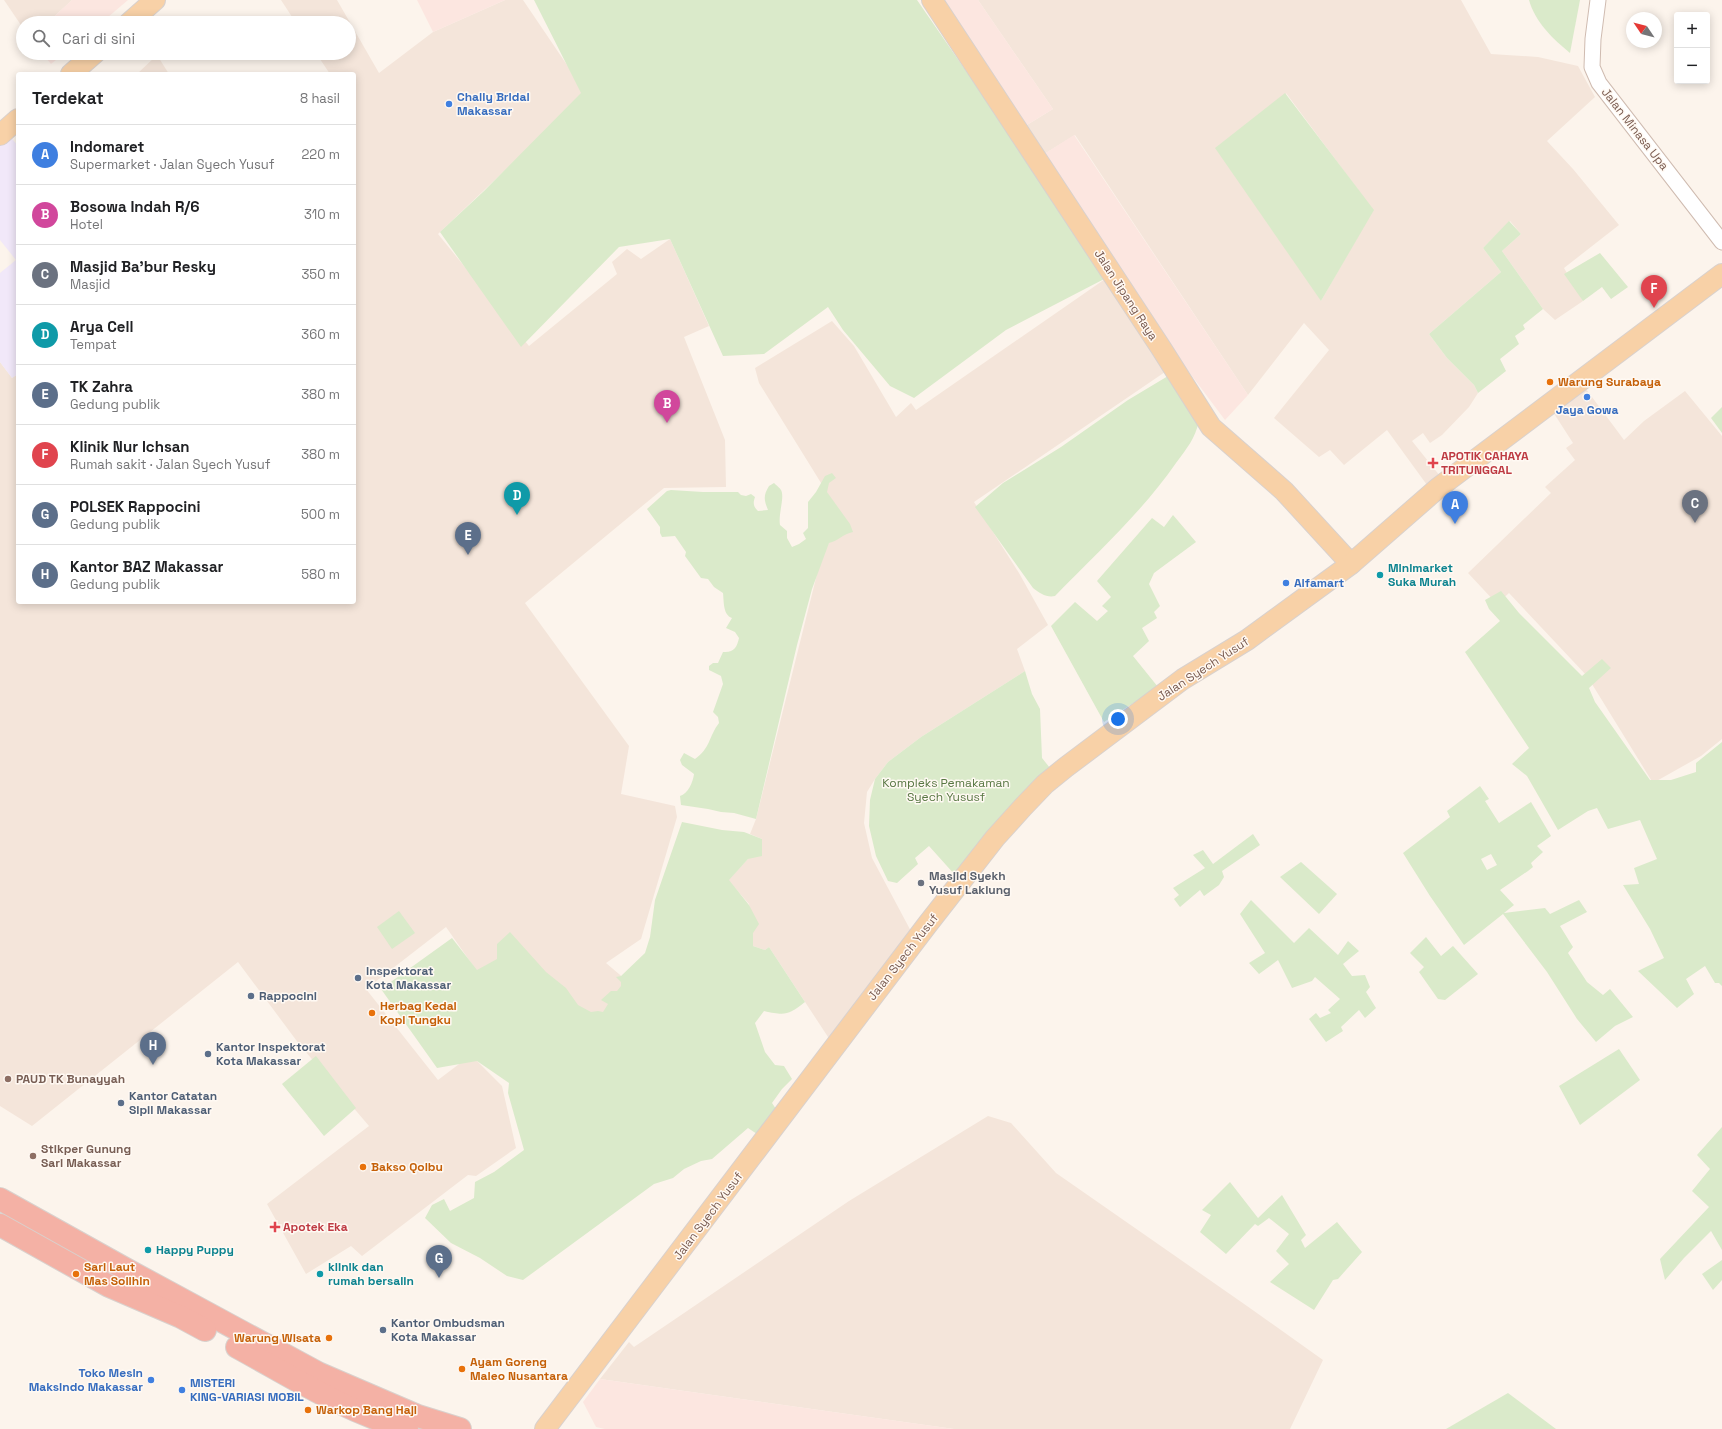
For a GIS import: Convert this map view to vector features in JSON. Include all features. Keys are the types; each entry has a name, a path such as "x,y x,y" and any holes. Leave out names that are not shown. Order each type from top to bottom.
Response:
{"highway":[{"path":"0,1199 344,1405 387,1424 407,1429"},
{"path":"0,1225 109,1286 185,1310 318,1373 411,1414 460,1429"}],"main road":[{"path":"137,16 155,0"},
{"name":"Jalan Jipang Raya","path":"932,0 1161,348 1210,427 1284,491 1351,564"},
{"path":"72,72 86,60"},
{"path":"1,134 16,121"},
{"name":"Jalan Syech Yusuf","path":"545,1429 672,1263 857,1016 995,838 1023,806 1066,767 1183,679 1247,640 1351,564 1438,488 1722,274"}],"street":[{"name":"Jalan Minasa Upa","path":"1598,0 1593,39 1592,67 1600,83 1722,242"}],"shaded area":[{"path":"4,0 72,0 55,16 16,16 16,18"},
{"path":"72,0 128,0 109,16 55,16"},
{"path":"281,0 337,0 346,16 291,16"},
{"path":"417,0 505,0 433,32"},
{"path":"505,0 523,0 586,93 438,234 529,346 617,274 612,262 627,249 641,259 670,239 709,326 684,337 725,440 726,487 664,488 525,603 629,746 621,794 675,806 677,817 641,939 606,963 626,980 605,1017 481,977 446,927 366,989 438,1080 471,1055 502,1086 516,1148 476,1176 468,1175 362,1256 351,1246 306,1274 267,1204 369,1126 299,1044 238,962 32,1126 0,1106 0,362 12,378 16,375 16,604 356,604 356,72 329,72 321,60 356,60 356,33 379,73 433,32"},
{"path":"937,0 978,0 1053,109 1022,128"},
{"path":"978,0 1461,0 1491,54 1538,57 1578,66 1595,97 1547,141 1573,169 1619,225 1564,268 1583,301 1555,320 1543,309 1502,251 1521,234 1510,221 1483,248 1501,272 1429,334 1447,358 1474,385 1478,393 1469,407 1442,435 1430,443 1423,433 1412,441 1440,476 1427,485 1387,430 1344,465 1330,450 1319,457 1274,418 1329,350 1304,323 1248,395 1075,135 1041,156 1022,128 1053,109","holes":["1286,93 1373,210 1321,301"]},
{"path":"48,60 56,60 51,64"},
{"path":"152,60 160,60 168,72 139,72"},
{"path":"8,134 16,144 16,260 0,240 0,141"},
{"path":"1074,135 1248,395 1225,420 1189,372 1041,156"},
{"path":"16,260 16,375 12,378 0,362 0,273"},
{"path":"1108,277 1165,372 974,502 1019,573 1048,625 1017,649 1025,671 921,737 888,762 867,792 864,823 872,858 913,935 830,1040 769,947 765,950 753,946 753,933 749,904 728,880 748,859 762,839 750,834 756,819 821,558 832,537 849,528 759,383 755,368 832,321 854,346 896,417 911,403 916,410"},
{"path":"1586,389 1624,440 1644,421 1685,391 1722,436 1722,739 1701,756 1653,783 1587,676 1509,593 1497,604 1468,573 1551,493 1545,487 1575,460 1566,448 1573,443 1553,412"},
{"path":"988,1116 1011,1123 1056,1173 1323,1360 1290,1429 954,1429 600,1379 629,1342 634,1347 849,1201"},
{"path":"600,1379 954,1429 605,1429 596,1427 583,1402"}],"green space":[{"path":"534,0 917,0 1108,277 1006,330 914,398 890,386 843,330 828,307 764,354 723,356 670,239 619,247 521,347 440,232 484,191 581,93"},
{"path":"1529,0 1580,0 1570,53 1545,30 1536,16"},
{"path":"1285,93 1374,210 1321,301 1215,148"},
{"path":"1509,221 1521,234 1502,251 1543,309 1523,325 1525,329 1515,336 1519,344 1500,359 1506,371 1478,393 1474,385 1447,358 1429,334 1501,272 1483,248"},
{"path":"1600,253 1628,287 1611,299 1602,287 1583,301 1564,274"},
{"path":"1168,376 1199,421 1190,443 1163,481 1134,515 1055,596 1046,596 1040,593 1033,588 975,507 1003,483 1061,447 1128,400"},
{"path":"1722,407 1722,433 1711,418"},
{"path":"832,473 836,478 829,483 827,492 850,524 853,532 829,543 812,589 797,645 756,819 734,813 681,805 680,796 683,795 690,787 694,774 682,765 680,760 684,753 695,759 700,755 707,747 719,723 718,717 713,712 723,684 721,676 709,670 709,666 713,663 718,663 723,652 730,652 734,649 739,638 735,632 726,628 732,618 725,611 723,593 714,587 708,579 701,578 685,556 686,552 675,536 662,537 660,527 647,509 667,491 671,490 738,492 741,495 746,496 751,494 755,497 754,504 758,511 768,510 765,495 769,486 774,483 782,493 780,525 787,531 787,538 792,547 806,539 803,533 808,528 808,502 816,492 825,476"},
{"path":"1173,515 1196,542 1154,573 1149,584 1160,606 1154,612 1157,618 1142,628 1149,641 1133,656 1158,687 1104,722 1051,626 1075,602 1097,621 1108,611 1102,606 1111,597 1097,581 1152,518 1164,527"},
{"path":"1501,591 1519,613 1582,676 1602,659 1611,668 1589,688 1595,702 1650,780 1671,780 1696,772 1696,763 1722,742 1722,986 1719,983 1715,983 1705,966 1686,979 1694,994 1677,1008 1638,971 1664,958 1650,929 1623,885 1639,884 1634,868 1657,859 1640,820 1608,829 1597,808 1588,811 1558,830 1527,776 1512,764 1529,748 1465,652 1500,621 1489,609 1485,600"},
{"name":"Kompleks Pemakaman Syech Yususf","path":"1025,671 1032,694 1040,709 1042,758 1050,768 1023,792 999,818 955,875 929,846 915,858 918,864 897,883 888,881 876,856 869,826 870,800 875,779 888,762 921,737"},
{"path":"1480,786 1489,799 1485,801 1499,823 1531,802 1551,836 1537,846 1543,852 1531,863 1533,867 1500,890 1514,905 1504,913 1545,908 1550,914 1579,900 1587,912 1560,926 1573,947 1568,953 1587,982 1603,995 1610,989 1633,1017 1615,1026 1596,1042 1577,1019 1547,972 1503,914 1464,945 1430,896 1403,853 1450,817 1447,811","holes":["1491,854 1497,865 1487,870 1481,859"]},
{"path":"682,822 722,830 744,832 762,839 762,856 748,859 729,880 749,905 759,924 753,933 753,946 765,950 769,947 805,1002 795,1010 782,1014 764,1011 755,1023 765,1052 775,1065 784,1066 792,1079 782,1089 772,1103 778,1112 763,1138 748,1128 712,1159 701,1161 684,1169 673,1178 654,1184 523,1280 507,1276 480,1258 451,1243 425,1218 432,1205 444,1199 450,1211 474,1198 475,1182 494,1172 524,1150 508,1093 509,1083 477,1061 437,1068 381,989 452,938 477,970 497,959 497,944 510,932 546,972 566,988 578,1005 591,1012 603,1012 608,1004 601,1000 611,991 617,991 621,986 621,982 616,977 621,976 645,953 650,937 655,900"},
{"path":"1253,834 1260,845 1222,871 1224,877 1219,885 1204,896 1200,890 1180,907 1174,899 1179,895 1173,888 1205,868 1193,855 1203,850 1213,864"},
{"path":"1301,862 1337,894 1319,914 1280,877"},
{"path":"1251,900 1294,943 1309,928 1338,955 1348,941 1359,951 1343,964 1352,976 1365,975 1370,987 1366,992 1376,1008 1365,1018 1359,1010 1341,1027 1343,1031 1326,1042 1309,1019 1316,1013 1320,1018 1331,1013 1328,1010 1340,999 1315,977 1312,981 1292,988 1278,960 1259,974 1249,963 1265,953 1240,914"},
{"path":"399,911 415,933 392,949 377,927"},
{"path":"1426,937 1441,956 1453,946 1478,974 1445,1000 1438,999 1419,972 1424,967 1410,953"},
{"path":"1619,1049 1640,1080 1580,1125 1559,1086"},
{"path":"316,1056 356,1108 324,1136 282,1084"},
{"path":"1722,1127 1722,1250 1711,1231 1684,1258 1665,1280 1660,1259 1709,1207 1692,1191 1710,1169 1697,1155"},
{"path":"1230,1182 1258,1218 1282,1195 1306,1235 1301,1240 1305,1248 1337,1222 1362,1252 1338,1279 1333,1280 1314,1310 1270,1282 1289,1264 1276,1251 1289,1234 1269,1218 1258,1226 1255,1224 1226,1254 1200,1232 1211,1215 1202,1210"},
{"path":"1722,1260 1722,1280 1713,1290 1702,1274"},
{"path":"1508,1393 1556,1429 1446,1429"}],"place":[{"name":"Chally Bridal Makassar","path":"449,104"},
{"name":"Klinik Nur Ichsan","path":"1654,308"},
{"name":"Warung Surabaya","path":"1550,382"},
{"name":"Jaya Gowa","path":"1587,397"},
{"name":"Bosowa Indah R/6","path":"667,423"},
{"name":"APOTIK CAHAYA TRITUNGGAL","path":"1433,463"},
{"name":"Arya Cell","path":"517,515"},
{"name":"Masjid Ba'bur Resky","path":"1695,523"},
{"name":"Indomaret","path":"1455,524"},
{"name":"TK Zahra","path":"468,555"},
{"name":"Minimarket Suka Murah","path":"1380,575"},
{"name":"Alfamart","path":"1286,583"},
{"name":"Masjid Syekh Yusuf Lakiung","path":"921,883"},
{"name":"Inspektorat Kota Makassar","path":"358,978"},
{"name":"Rappocini","path":"251,996"},
{"name":"Herbag Kedai Kopi Tungku","path":"372,1013"},
{"name":"Kantor Inspektorat Kota Makassar","path":"208,1054"},
{"name":"Kantor BAZ Makassar","path":"153,1065"},
{"name":"PAUD TK Bunayyah","path":"8,1079"},
{"name":"Kantor Catatan Sipil Makassar","path":"121,1103"},
{"name":"Stikper Gunung Sari Makassar","path":"33,1156"},
{"name":"Bakso Qolbu","path":"363,1167"},
{"name":"Apotek Eka","path":"275,1227"},
{"name":"Happy Puppy","path":"148,1250"},
{"name":"Sari Laut Mas Solihin","path":"76,1274"},
{"name":"klinik dan rumah bersalin","path":"320,1274"},
{"name":"POLSEK Rappocini","path":"439,1278"},
{"name":"Kantor Ombudsman Kota Makassar","path":"383,1330"},
{"name":"Warung Wisata","path":"329,1338"},
{"name":"Ayam Goreng Maleo Nusantara","path":"462,1369"},
{"name":"Toko Mesin Maksindo Makassar","path":"151,1380"},
{"name":"MISTERI KING-VARIASI MOBIL","path":"182,1390"},
{"name":"Warkop Bang Haji","path":"308,1410"}]}
